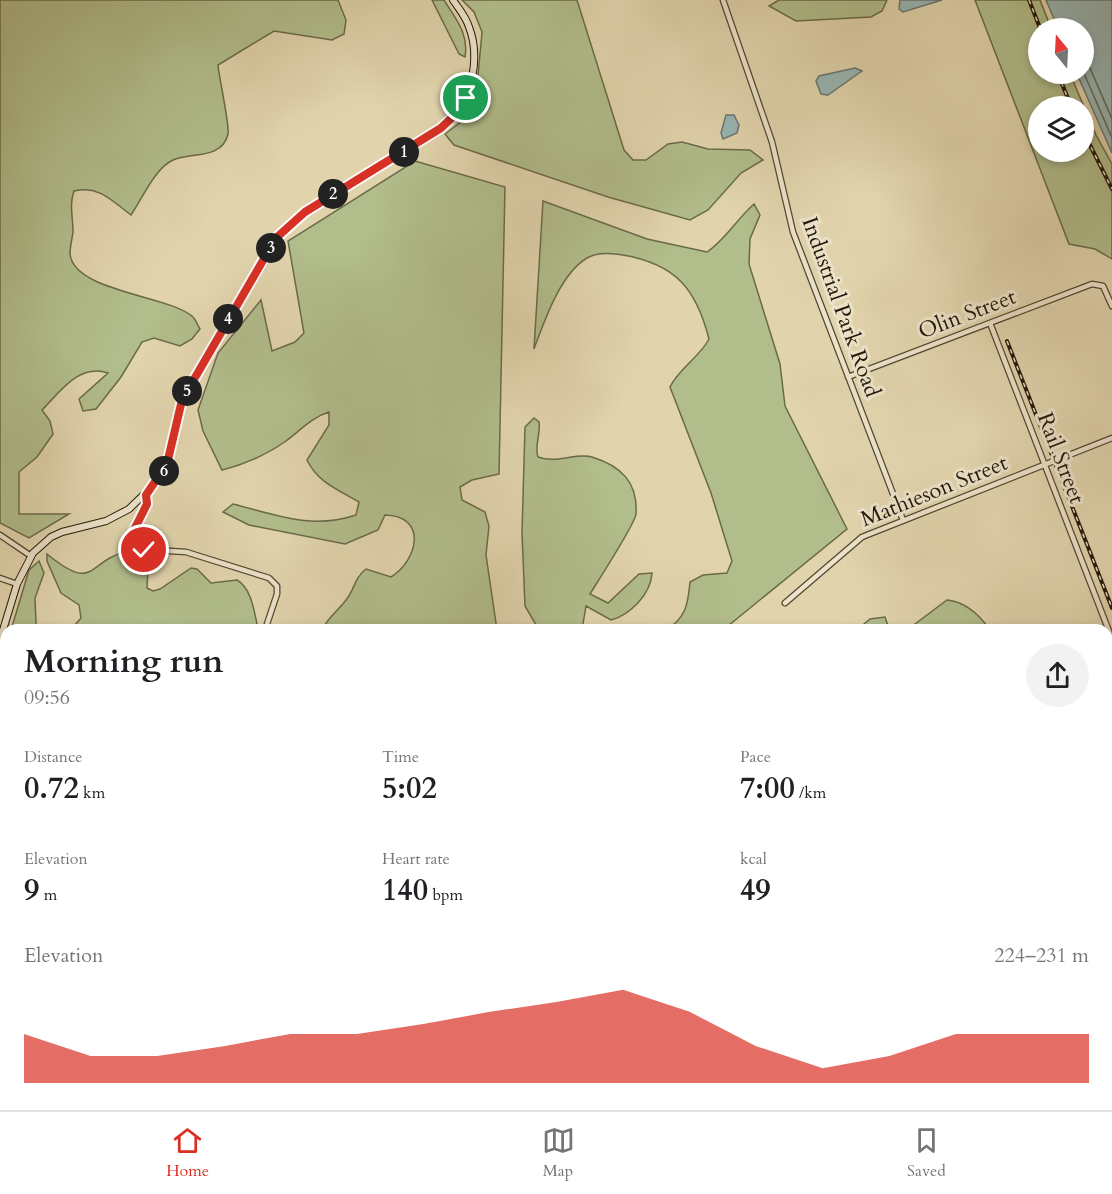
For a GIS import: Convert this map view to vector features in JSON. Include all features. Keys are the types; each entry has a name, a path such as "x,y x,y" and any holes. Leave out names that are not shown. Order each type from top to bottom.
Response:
{"street":[{"path":"5,624 17,584 31,556 51,537 117,517 146,495 167,464 182,400 284,229 305,212 434,133 459,111 469,91 474,51 470,29 453,0"},
{"name":"Industrial Park Road","path":"723,0 772,141 793,232 903,520"},
{"name":"Olin Street","path":"848,376 1084,287 1099,284 1106,291 1112,306"},
{"name":"Rail Street","path":"990,323 1106,624"},
{"name":"Mathieson Street","path":"785,603 862,537 1112,438"},
{"path":"146,495 147,504 132,534 131,542 136,549 186,552 269,578 277,586 277,594 267,624"},
{"path":"0,535 31,556"},
{"path":"0,578 17,584"}],"green space":[{"path":"0,0 338,0 346,20 344,34 332,40 274,31 218,65 228,129 225,142 213,152 180,158 166,164 131,215 98,192 74,191 70,254 75,267 104,285 181,310 193,317 200,329 192,339 180,346 154,338 142,342 121,377 96,409 83,411 79,399 108,373 98,371 88,372 71,381 42,410 50,421 53,434 37,457 19,472 19,514 69,514 29,538 0,523"},
{"path":"432,0 444,0 457,20 465,41 465,57 459,54"},
{"path":"462,0 577,0 624,150 633,160 646,160 668,144 682,142 708,149 750,150 763,160 741,173 708,210 690,220 608,197 454,145 445,134 462,121 477,87 482,32 474,12"},
{"path":"779,0 887,0 882,11 871,17 796,21 769,6"},
{"path":"975,0 1040,0 1047,18 1028,18 1028,84 1074,84 1079,96 1028,96 1028,138"},
{"path":"1094,130 1112,164 1112,259 1095,249 1069,244 1037,162 1094,162"},
{"path":"415,161 505,187 499,474 472,480 460,487 462,500 485,512 489,526 486,555 496,624 325,624 346,600 359,576 366,569 391,577 408,560 414,540 413,531 408,523 399,517 385,515 378,530 345,544 249,525 223,512 233,504 309,521 340,519 356,515 359,502 323,480 307,460 329,425 329,412 312,420 286,441 263,455 222,470 203,431 198,410 218,353 261,300 272,351 295,342 304,333 288,241"},
{"path":"543,201 647,239 707,252 720,242 754,204 760,215 750,239 749,264 780,364 785,406 847,529 730,624 674,624 685,610 690,582 703,575 727,573 732,561 711,493 670,387 678,374 700,352 709,339 704,321 690,292 670,272 657,265 619,254 595,255 577,265 561,287 534,349"},
{"path":"534,418 539,422 538,457 553,459 592,457 611,465 631,484 636,503 634,520 590,594 608,603 639,574 652,573 644,596 625,614 611,620 586,606 583,624 536,624 525,606 522,533 525,427"},
{"path":"128,551 145,562 151,561 148,568 147,588 153,591 160,589 191,568 197,569 211,583 237,580 246,588 257,624 76,624 81,618 79,605 61,593 47,561 47,554 74,572 83,573"},
{"path":"39,561 44,573 35,598 36,624 13,624 29,570"},
{"path":"947,600 960,603 972,610 985,624 915,624"},
{"path":"885,617 887,624 864,624 870,619"}],"water":[{"path":"900,0 942,0 903,12 899,9"},
{"path":"1046,0 1112,0 1112,153 1094,112 1094,96 1087,96 1081,84 1094,84 1094,18 1054,18"},
{"path":"855,68 862,71 828,95 821,94 816,81 819,76"},
{"path":"726,115 734,115 739,125 737,133 723,139 721,133"}],"railway":[{"path":"1029,0 1036,18"},
{"path":"1062,84 1067,96"},
{"path":"1094,153 1112,189"},
{"path":"1007,341 1112,608"}],"route":[{"path":"144,550 136,549 131,542 132,534 147,504 146,495 159,480 167,464 182,400 276,238 305,212 428,138 451,121 466,98"}]}
